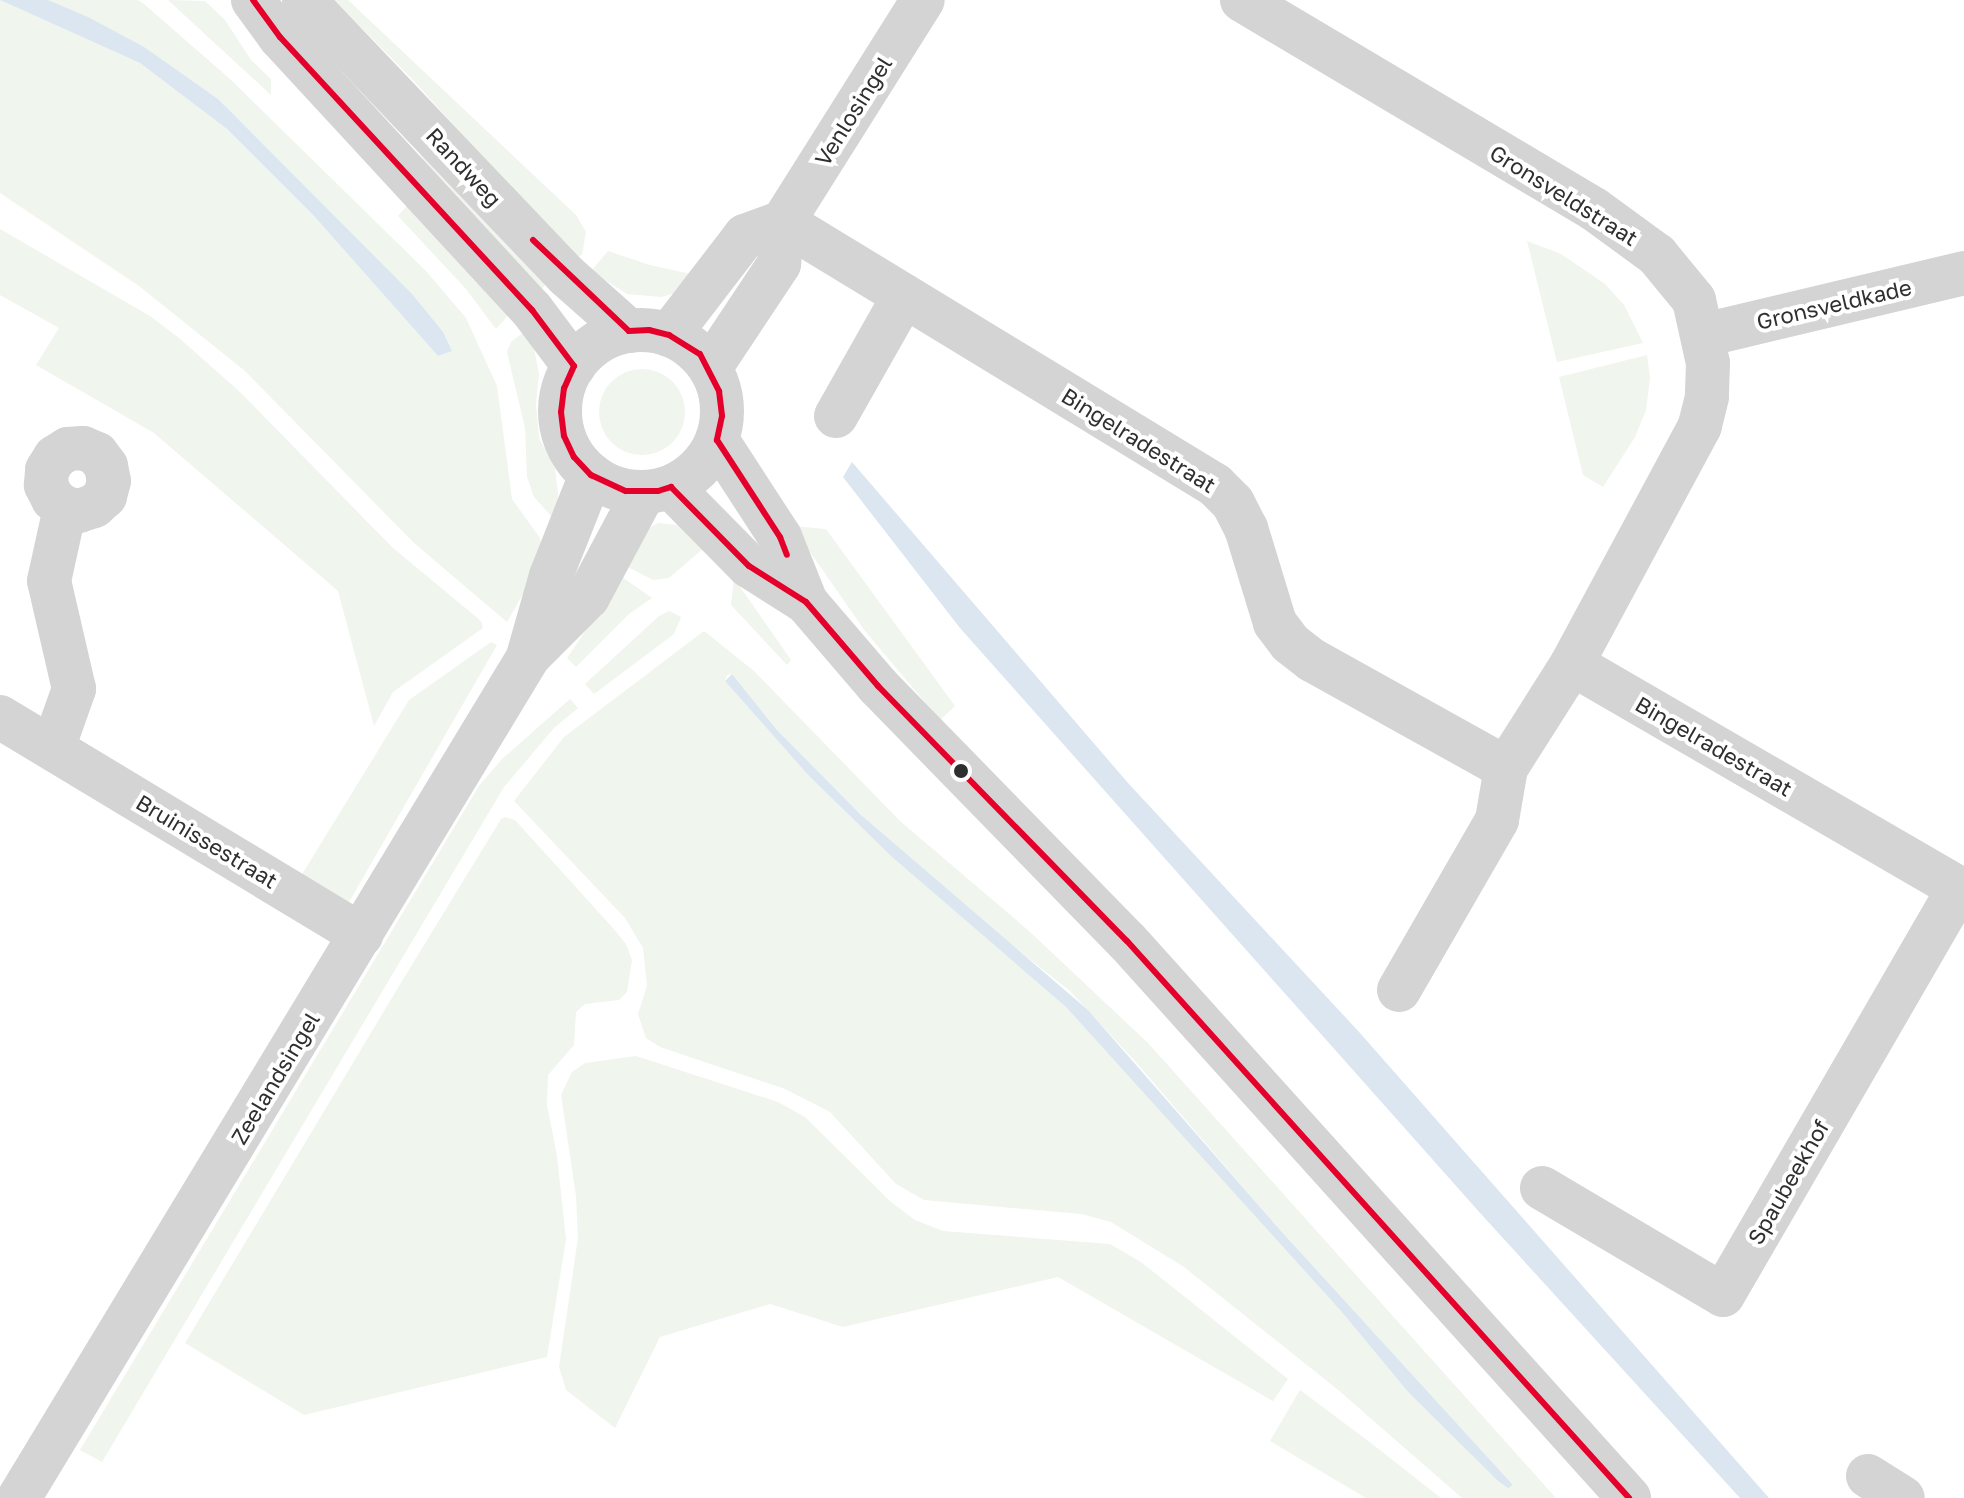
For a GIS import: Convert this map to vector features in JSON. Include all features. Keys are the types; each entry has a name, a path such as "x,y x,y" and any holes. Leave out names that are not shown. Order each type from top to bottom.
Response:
{"street":[{"path":"253,0 280,37 532,310 574,366"},
{"name":"Randweg","path":"304,0 567,276 649,333"},
{"name":"Venlosingel","path":"710,368 779,264 783,222 923,0"},
{"name":"Gronsveldstraat","path":"1242,0 1594,209 1657,255 1694,300 1704,335 1707,397 1700,426 1572,664"},
{"path":"649,333 745,236 783,222"},
{"name":"Bingelradestraat","path":"783,222 1215,485 1233,503 1246,528 1275,623 1290,643 1312,660 1506,768"},
{"name":"Gronsveldkade","path":"1704,335 1964,273"},
{"path":"836,416 904,296"},
{"path":"649,333 700,354 710,368 719,391 722,416 717,440 707,460 691,476 658,489 626,491 591,475 574,457 564,436 561,412 564,388 574,366 607,337 649,333"},
{"path":"717,440 780,537 806,602"},
{"name":"Zeelandsingel","path":"529,656 551,576 591,475"},
{"path":"658,489 749,566 806,602 878,686 1147,963 1629,1498"},
{"name":"Zeelandsingel","path":"19,1498 529,656 588,597 658,489"},
{"path":"53,748 74,689 49,581 65,508"},
{"path":"1399,990 1497,820 1506,768 1572,664"},
{"name":"Bingelradestraat","path":"1572,664 1962,889"},
{"name":"Bruinissestraat","path":"0,717 361,935"},
{"name":"Spaubeekhof","path":"1542,1188 1723,1295 1962,889"}],"shaded area":[{"path":"0,0 140,63 227,129 314,216 438,356 451,351 218,99 143,47 48,0 138,0 144,4 230,79 426,271 466,318 497,386 512,499 540,538 544,557 507,622 414,543 245,371 139,286 0,193"},
{"path":"0,0 48,0 88,17 144,47 218,99 412,294 443,332 452,351 438,356 314,216 227,129 140,63"},
{"path":"168,0 205,1 225,20 251,60 271,79 271,95"},
{"path":"334,0 348,0 576,215 586,232 582,255 574,258 413,80"},
{"path":"406,134 548,282 536,295 440,184"},
{"path":"411,201 511,312 496,329 466,289 398,216"},
{"path":"0,229 150,316 179,338 240,392 392,547 481,621 483,628 393,692 374,726 338,591 154,433 36,365 59,328 0,295"},
{"path":"1527,241 1561,254 1605,284 1624,305 1643,343 1557,362"},
{"path":"608,251 695,275 683,290 672,294 661,297 627,294 591,271"},
{"path":"525,331 533,343 539,374 536,404 539,438 555,469 561,519 552,517 534,497 527,477 525,428 507,352 511,342"},
{"path":"1647,355 1650,378 1646,410 1635,437 1603,487 1583,475 1559,377"},
{"path":"642,369 659,372 678,388 685,412 682,429 666,448 642,455 625,452 606,436 599,412 602,395 618,376"},
{"path":"852,462 1128,783 1360,1033 1769,1498 1740,1498 1481,1214 960,628 843,477"},
{"path":"658,523 678,525 705,547 669,578 653,580 624,565 642,532"},
{"path":"792,526 826,529 955,706 940,720 865,631"},
{"path":"622,577 652,598 629,614 576,667 567,658"},
{"path":"734,578 791,660 787,665 731,605"},
{"path":"669,611 681,617 674,634 594,694 585,684 659,616"},
{"path":"704,631 754,671 900,821 1029,931 1148,1043 1556,1498 1462,1498 1337,1389 1184,1267 1111,1222 1081,1214 924,1200 896,1184 830,1112 785,1089 660,1047 646,1038 638,1014 647,986 643,948 625,918 514,801 564,737","holes":["732,674 776,729 861,815 1000,936 1070,991 1134,1060 1280,1230 1513,1485 1508,1487 1498,1481 1409,1393 1341,1311 1066,1007 892,857 809,776 725,681 727,675"]},
{"path":"491,642 497,645 349,902 301,876 409,700"},
{"path":"732,674 776,729 861,815 1088,1010 1280,1230 1513,1485 1508,1488 1498,1481 1409,1393 1341,1311 1066,1007 892,857 809,776 725,681"},
{"path":"570,699 578,708 554,728 504,787 102,1462 80,1450 479,786 502,759"},
{"path":"505,817 515,820 612,927 626,944 632,960 627,992 619,1000 585,1004 576,1012 574,1045 548,1075 547,1105 557,1156 566,1239 547,1357 304,1415 185,1343 402,981"},
{"path":"636,1056 778,1102 805,1117 891,1202 915,1220 943,1231 1110,1244 1141,1262 1288,1379 1273,1401 1058,1277 843,1327 770,1304 660,1337 615,1428 566,1390 559,1367 578,1238 576,1196 561,1095 572,1072 585,1063"},
{"path":"1300,1390 1441,1498 1366,1498 1270,1441"}],"transit line":[{"path":"253,0 280,37 532,310 574,366 564,388 561,412 564,436 574,457 591,475 626,491 658,491 671,487 749,566 806,602 878,686 1127,941 1629,1498"},
{"path":"533,240 629,331 649,330 669,335 700,354 719,391 722,416 717,440 780,537 787,555"}]}
